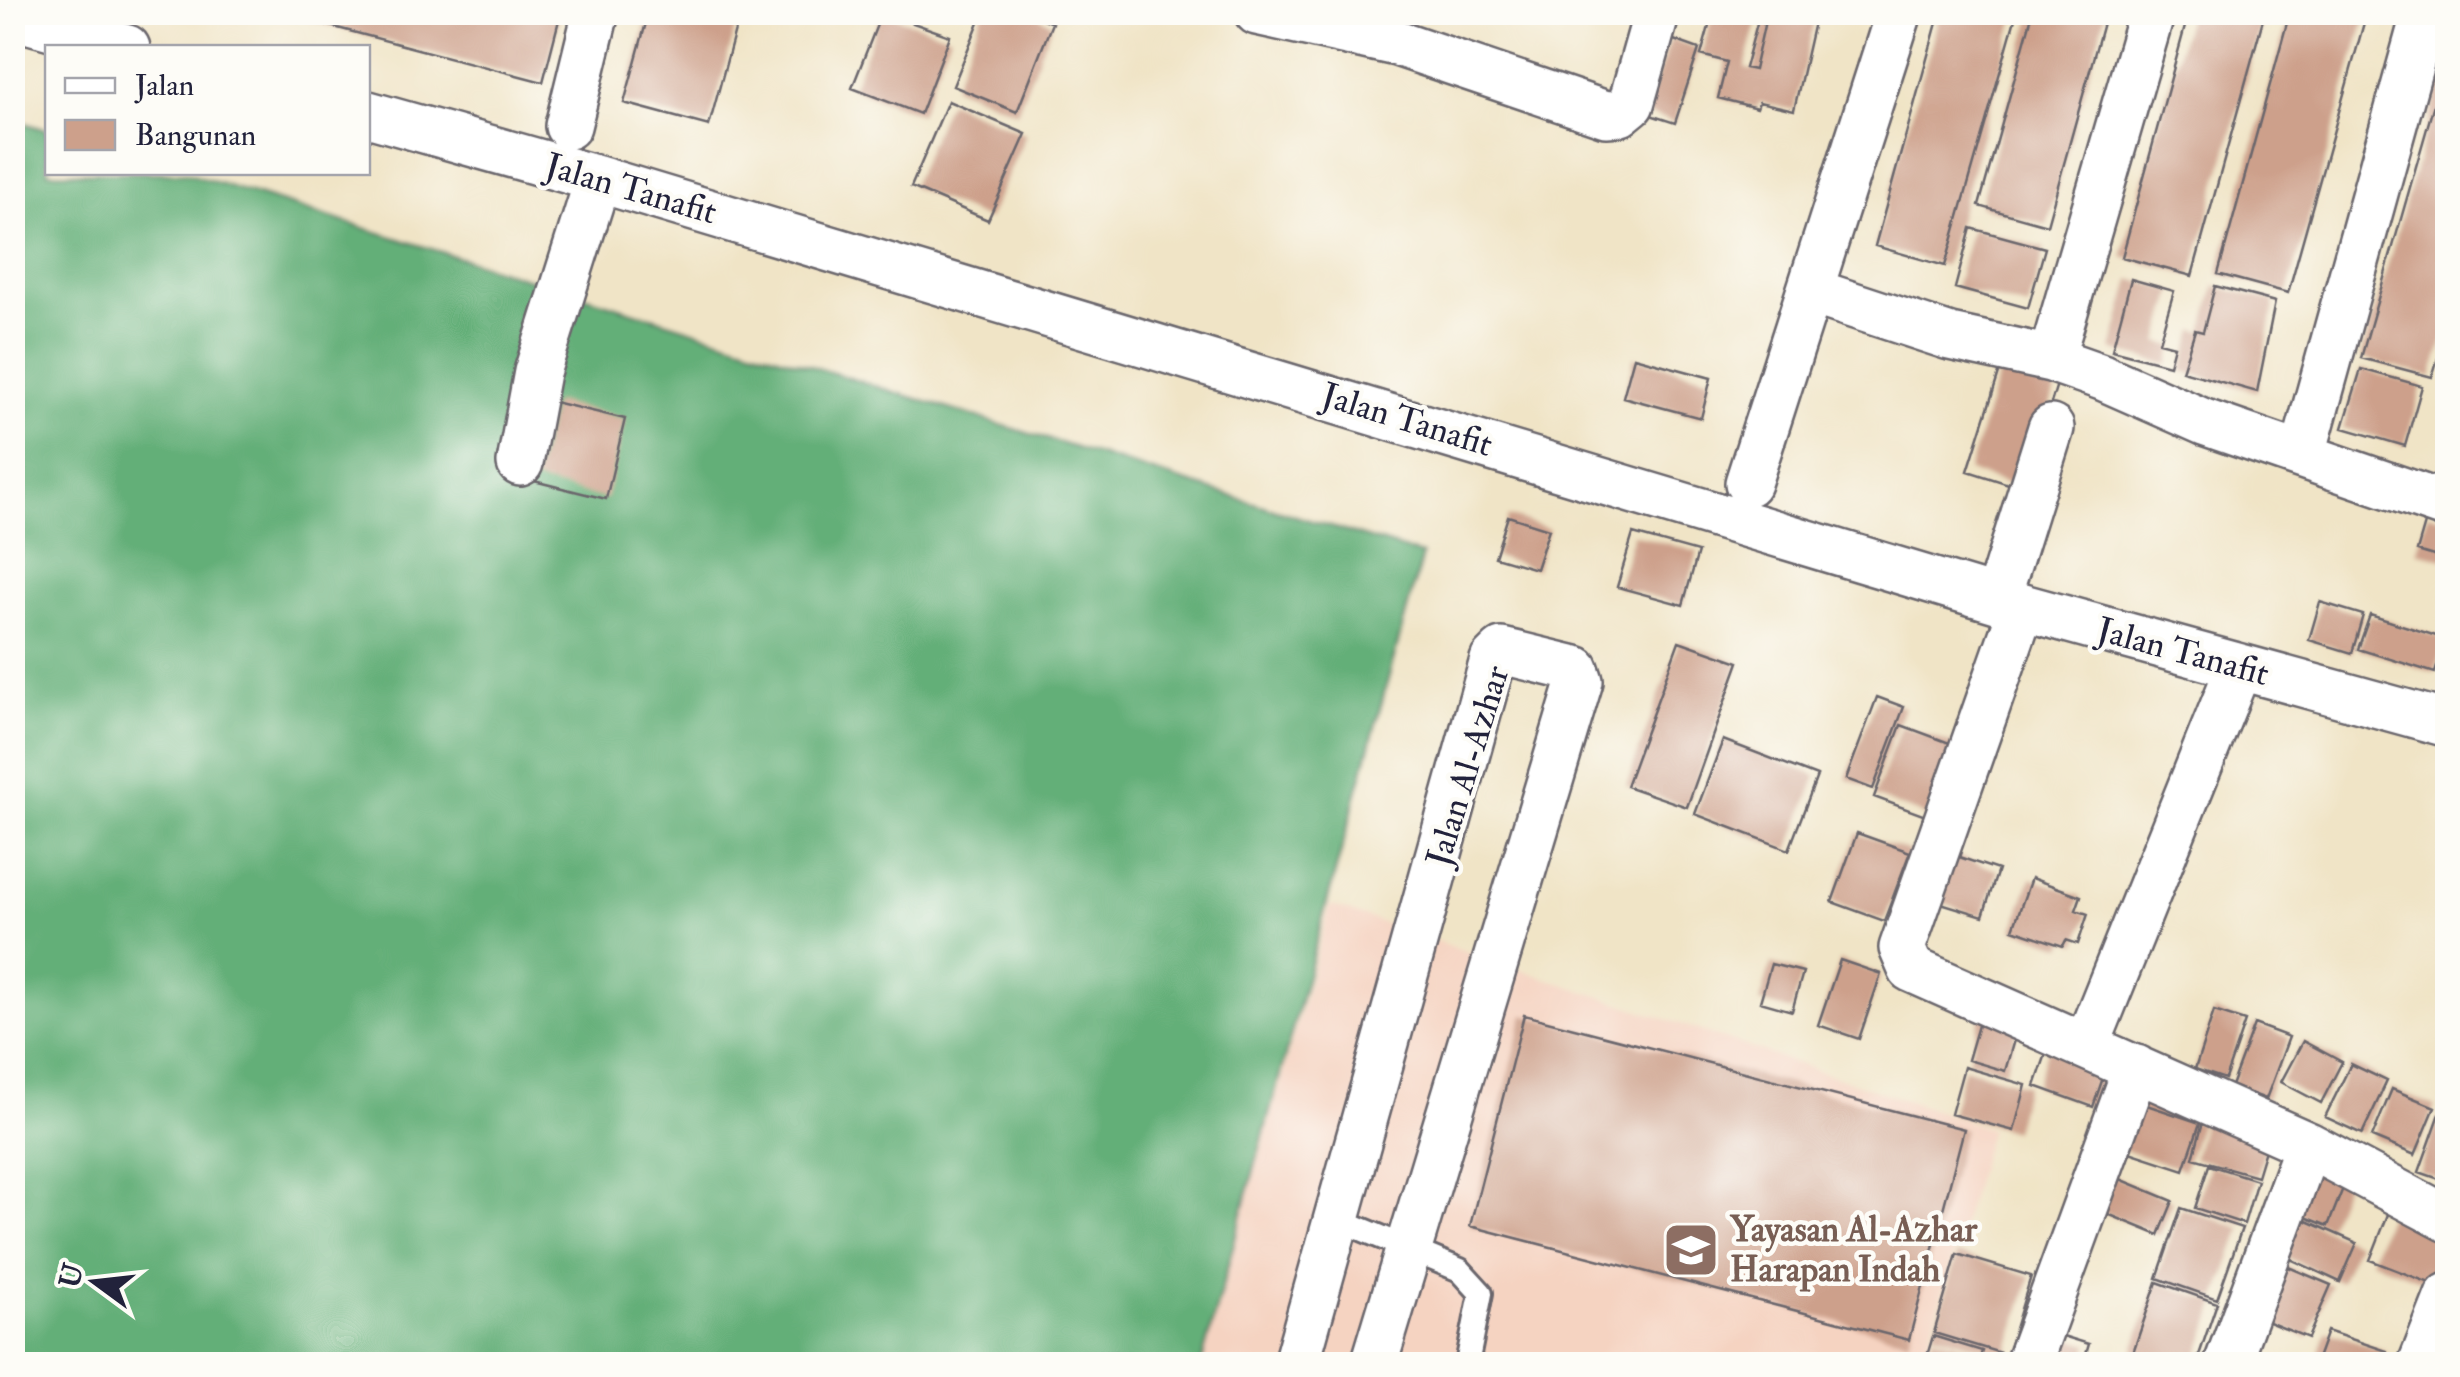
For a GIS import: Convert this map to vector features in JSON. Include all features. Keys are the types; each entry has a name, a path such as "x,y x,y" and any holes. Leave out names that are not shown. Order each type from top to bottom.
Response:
{"street":[{"path":"568,126 596,12"},
{"path":"1257,12 1401,28 1606,114 1620,114 1630,104 1657,12"},
{"path":"1748,483 1900,12"},
{"path":"2051,359 2152,12"},
{"path":"2303,454 2425,12"},
{"path":"12,16 116,45"},
{"name":"Jalan Tanafit","path":"370,115 598,179 2010,604 2448,724"},
{"path":"520,463 537,372 598,179"},
{"path":"1810,291 1950,337 2051,359 2204,422 2448,506"},
{"path":"2052,428 2010,604 1902,948 1903,958 1911,969 2308,1145 2448,1220"},
{"name":"Jalan Al-Azhar","path":"1296,1364 1340,1220 1493,660 1502,652 1576,669 1580,681 1374,1364"},
{"path":"2086,1044 2238,667"},
{"path":"2028,1364 2136,1068"},
{"path":"2227,1364 2308,1145"},
{"path":"2422,1364 2448,1296"}],"lane":[{"path":"1340,1220 1460,1270 1482,1293 1466,1364"}],"shaded area":[{"name":"Yayasan Al-Azhar Harapan Indah","path":"1330,905 1990,1129 1922,1364 1201,1364"}],"green space":[{"path":"12,119 45,129 45,175 192,175 1422,555 1201,1364 13,1364"}],"building":[{"path":"277,12 561,12 543,82"},
{"path":"649,12 740,12 709,126 624,103"},
{"path":"882,12 950,36 920,114 852,88"},
{"path":"983,12 1027,12 1052,23 1017,112 953,86"},
{"path":"1713,12 1760,12 1745,68 1754,70 1767,12 1814,22 1794,110 1759,102 1757,108 1718,98 1727,62 1701,55"},
{"path":"1940,12 2017,12 1945,266 1875,246"},
{"path":"2033,12 2106,12 2047,225 1979,206"},
{"path":"2189,12 2265,12 2192,276 2122,257"},
{"path":"2290,12 2367,12 2288,293 2218,274"},
{"path":"1671,39 1699,49 1675,123 1644,113"},
{"path":"2448,55 2448,326 2432,377 2361,358"},
{"path":"948,101 1026,134 988,220 911,187"},
{"path":"1971,228 2045,248 2028,308 1955,288"},
{"path":"2131,279 2174,291 2159,342 2174,346 2169,365 2112,350"},
{"path":"2215,286 2275,302 2257,392 2182,371 2195,330 2203,332"},
{"path":"2006,351 2062,368 2024,489 1968,471"},
{"path":"1634,357 1711,378 1701,418 1623,397"},
{"path":"2361,369 2422,386 2405,446 2343,428"},
{"path":"554,402 625,419 606,499 534,481"},
{"path":"2428,513 2448,519 2447,560 2417,551"},
{"path":"1508,516 1549,529 1536,569 1495,557"},
{"path":"1633,534 1698,552 1683,605 1617,587"},
{"path":"2320,602 2363,615 2352,653 2309,640"},
{"path":"2370,615 2446,639 2435,673 2358,649"},
{"path":"1679,641 1739,662 1687,807 1626,786"},
{"path":"1877,697 1904,707 1873,789 1846,779"},
{"path":"1901,725 1955,745 1928,817 1874,797"},
{"path":"1723,740 1817,776 1789,850 1695,814"},
{"path":"1857,833 1910,852 1884,921 1832,902"},
{"path":"1947,853 1998,870 1983,916 1931,900"},
{"path":"2031,878 2081,896 2076,910 2088,914 2078,944 2066,940 2063,946 2013,929"},
{"path":"1840,960 1881,974 1859,1039 1818,1025"},
{"path":"1771,964 1803,972 1792,1011 1760,1002"},
{"path":"1983,1008 2020,1019 2005,1071 1968,1060"},
{"path":"2214,1011 2245,1021 2225,1079 2195,1069"},
{"name":"Yayasan Al-Azhar Harapan Indah","path":"1524,1015 1964,1129 1909,1340 1470,1226"},
{"path":"2254,1024 2289,1037 2266,1099 2231,1086"},
{"path":"2303,1041 2342,1062 2321,1103 2281,1082"},
{"path":"2048,1048 2106,1069 2093,1107 2035,1086"},
{"path":"2351,1064 2387,1081 2362,1134 2325,1117"},
{"path":"1964,1067 2026,1085 2014,1131 1951,1114"},
{"path":"2392,1089 2435,1107 2415,1155 2372,1137"},
{"path":"2129,1099 2200,1123 2184,1170 2114,1147"},
{"path":"2442,1108 2448,1110 2445,1181 2419,1172"},
{"path":"2206,1111 2271,1130 2257,1176 2193,1158"},
{"path":"2306,1161 2347,1178 2328,1226 2288,1210"},
{"path":"2209,1165 2257,1180 2244,1224 2195,1208"},
{"path":"2108,1174 2173,1201 2159,1235 2093,1208"},
{"path":"2392,1204 2448,1225 2448,1267 2440,1287 2370,1260"},
{"path":"2181,1208 2242,1228 2217,1299 2157,1278"},
{"path":"2287,1212 2357,1243 2340,1282 2271,1250"},
{"path":"1957,1254 2031,1276 2007,1355 1934,1333"},
{"path":"2279,1263 2331,1285 2308,1338 2256,1317"},
{"path":"2157,1282 2217,1303 2196,1364 2129,1364"},
{"path":"2327,1331 2387,1351 2382,1364 2315,1364"},
{"path":"2053,1333 2089,1344 2083,1364 2043,1364"},
{"path":"1933,1336 1982,1351 1978,1364 1926,1359"}],"place":[{"name":"Yayasan Al-Azhar Harapan Indah","path":"1691,1250"}]}
